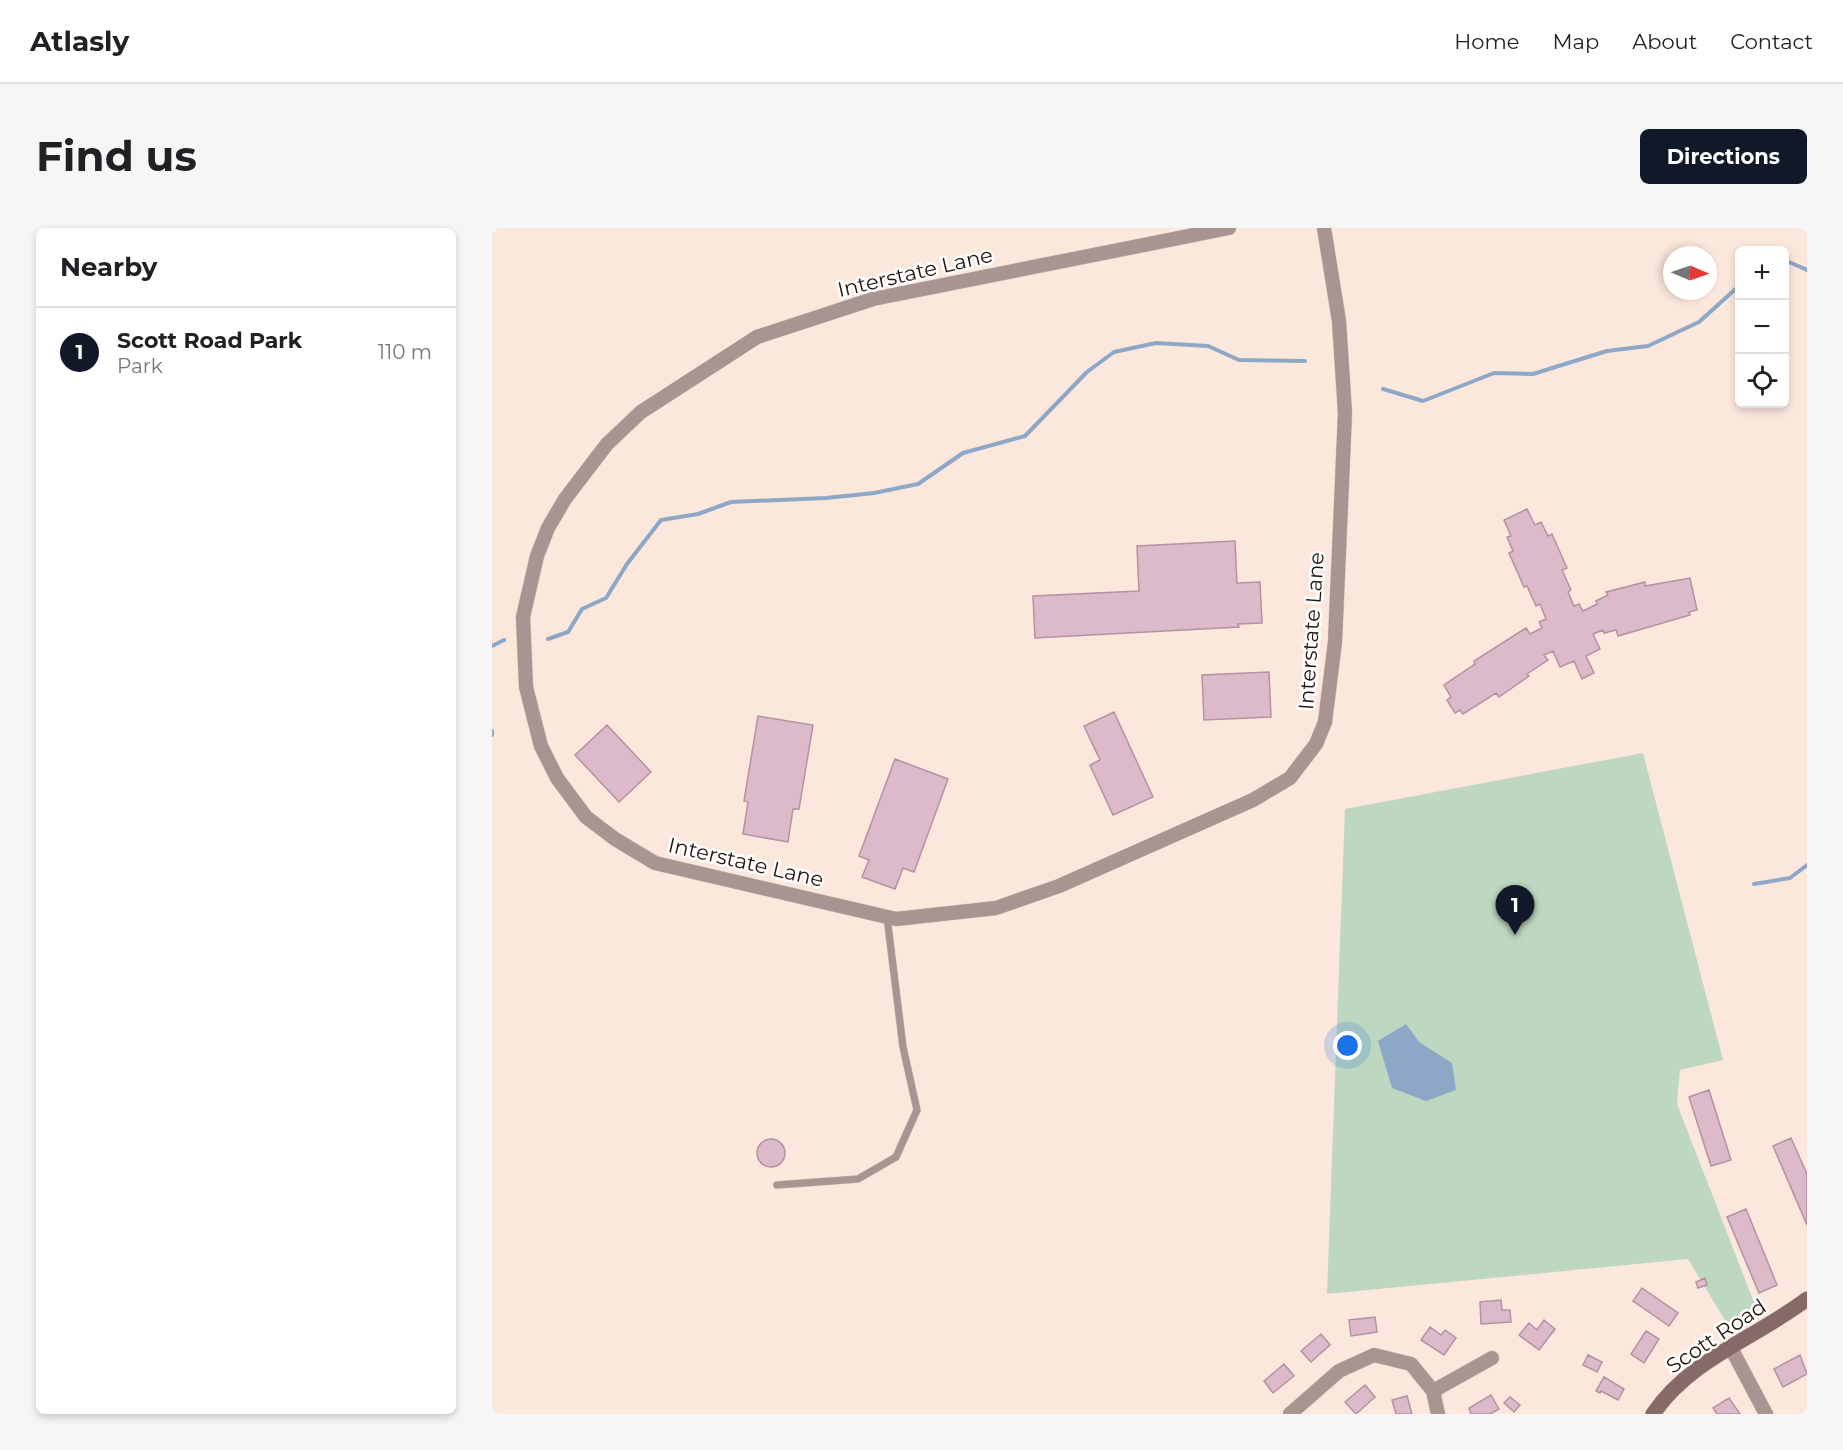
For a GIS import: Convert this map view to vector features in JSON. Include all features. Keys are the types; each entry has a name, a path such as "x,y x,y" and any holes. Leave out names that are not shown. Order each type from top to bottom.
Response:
{"main road":[{"name":"Scott Road","path":"1653,1414 1670,1392 1690,1374 1807,1299"}],"street":[{"name":"Interstate Lane","path":"1229,228 873,299 757,337 641,412 584,471 548,528 530,585 524,617 523,657 526,687 541,746 570,798 586,817 615,839 655,863 896,919 996,908 1059,886 1272,790 1290,778 1316,744 1325,722 1335,642 1345,413 1339,321 1324,228"},
{"path":"1731,1348 1767,1414"},
{"path":"1290,1414 1339,1371 1374,1355 1411,1365 1433,1391 1438,1414"},
{"path":"1433,1391 1492,1358"}],"lane":[{"path":"777,1185 858,1179 896,1157 917,1110 903,1047 887,917"}],"green space":[{"path":"1643,753 1723,1060 1680,1070 1677,1104 1757,1310 1729,1327 1688,1259 1327,1294 1345,809"}],"water":[{"path":"1406,1024 1419,1042 1452,1063 1456,1090 1426,1101 1392,1088 1378,1041"}],"building":[{"path":"1527,509 1535,525 1541,522 1548,536 1552,534 1567,568 1562,570 1571,590 1568,592 1574,606 1579,604 1583,611 1608,595 1606,592 1645,582 1645,586 1690,578 1697,610 1689,612 1690,615 1618,636 1616,630 1604,633 1603,630 1593,634 1600,649 1586,656 1594,673 1582,679 1574,661 1560,667 1553,651 1544,655 1548,660 1499,697 1496,693 1463,714 1460,710 1455,713 1447,700 1451,697 1444,685 1475,664 1474,661 1526,628 1530,634 1542,628 1539,622 1546,619 1540,604 1536,606 1527,586 1524,587 1509,553 1513,551 1507,537 1511,536 1504,520"},
{"path":"1235,541 1237,583 1260,582 1262,623 1238,624 1239,627 1035,638 1033,596 1139,591 1137,546"},
{"path":"1269,672 1271,717 1204,720 1202,675"},
{"path":"1114,712 1153,797 1113,815 1090,765 1100,760 1084,726"},
{"path":"758,716 813,725 799,809 793,809 788,842 743,834 748,802 744,801"},
{"path":"607,725 651,772 619,802 575,755"},
{"path":"895,759 948,779 914,872 903,868 895,889 862,877 869,860 859,856"},
{"path":"1709,1090 1731,1160 1711,1166 1689,1097"},
{"path":"1791,1138 1807,1174 1807,1225 1773,1146"},
{"path":"771,1139 781,1143 785,1153 781,1163 771,1167 761,1163 757,1153 761,1143"},
{"path":"1746,1209 1777,1285 1759,1293 1727,1217"},
{"path":"1705,1278 1707,1285 1698,1288 1696,1282"},
{"path":"1642,1288 1678,1313 1669,1326 1633,1301"},
{"path":"1501,1300 1502,1310 1510,1310 1511,1322 1481,1324 1480,1302"},
{"path":"1375,1317 1377,1332 1351,1336 1349,1320"},
{"path":"1544,1320 1555,1329 1539,1350 1519,1335 1529,1323 1537,1330"},
{"path":"1430,1327 1441,1335 1445,1330 1456,1338 1444,1355 1421,1340"},
{"path":"1646,1331 1659,1339 1644,1363 1631,1354"},
{"path":"1321,1334 1330,1345 1311,1362 1301,1351"},
{"path":"1588,1355 1602,1362 1597,1372 1583,1365"},
{"path":"1800,1355 1807,1374 1783,1387 1774,1369"},
{"path":"1284,1364 1294,1376 1273,1393 1264,1381"},
{"path":"1604,1377 1624,1389 1618,1400 1601,1391 1600,1393 1596,1391"},
{"path":"1365,1385 1375,1397 1356,1414 1345,1402"},
{"path":"1491,1395 1499,1409 1490,1414 1471,1414 1469,1408"},
{"path":"1407,1396 1412,1414 1396,1414 1392,1400"},
{"path":"1510,1397 1520,1405 1514,1412 1504,1403"},
{"path":"1729,1398 1740,1414 1717,1414 1713,1408"}],"waterway":[{"path":"1789,262 1807,270"},
{"path":"1383,389 1423,401 1494,373 1533,374 1607,351 1648,346 1699,322 1735,290"},
{"path":"548,639 568,632 582,609 606,598 627,564 661,520 698,514 731,502 826,498 874,493 918,484 963,453 1025,436 1087,372 1114,352 1156,343 1208,346 1239,360 1305,361"},
{"path":"492,646 504,640"},
{"path":"1754,884 1790,878 1807,865"}],"place":[{"name":"Scott Road Park","path":"1515,935"}]}
